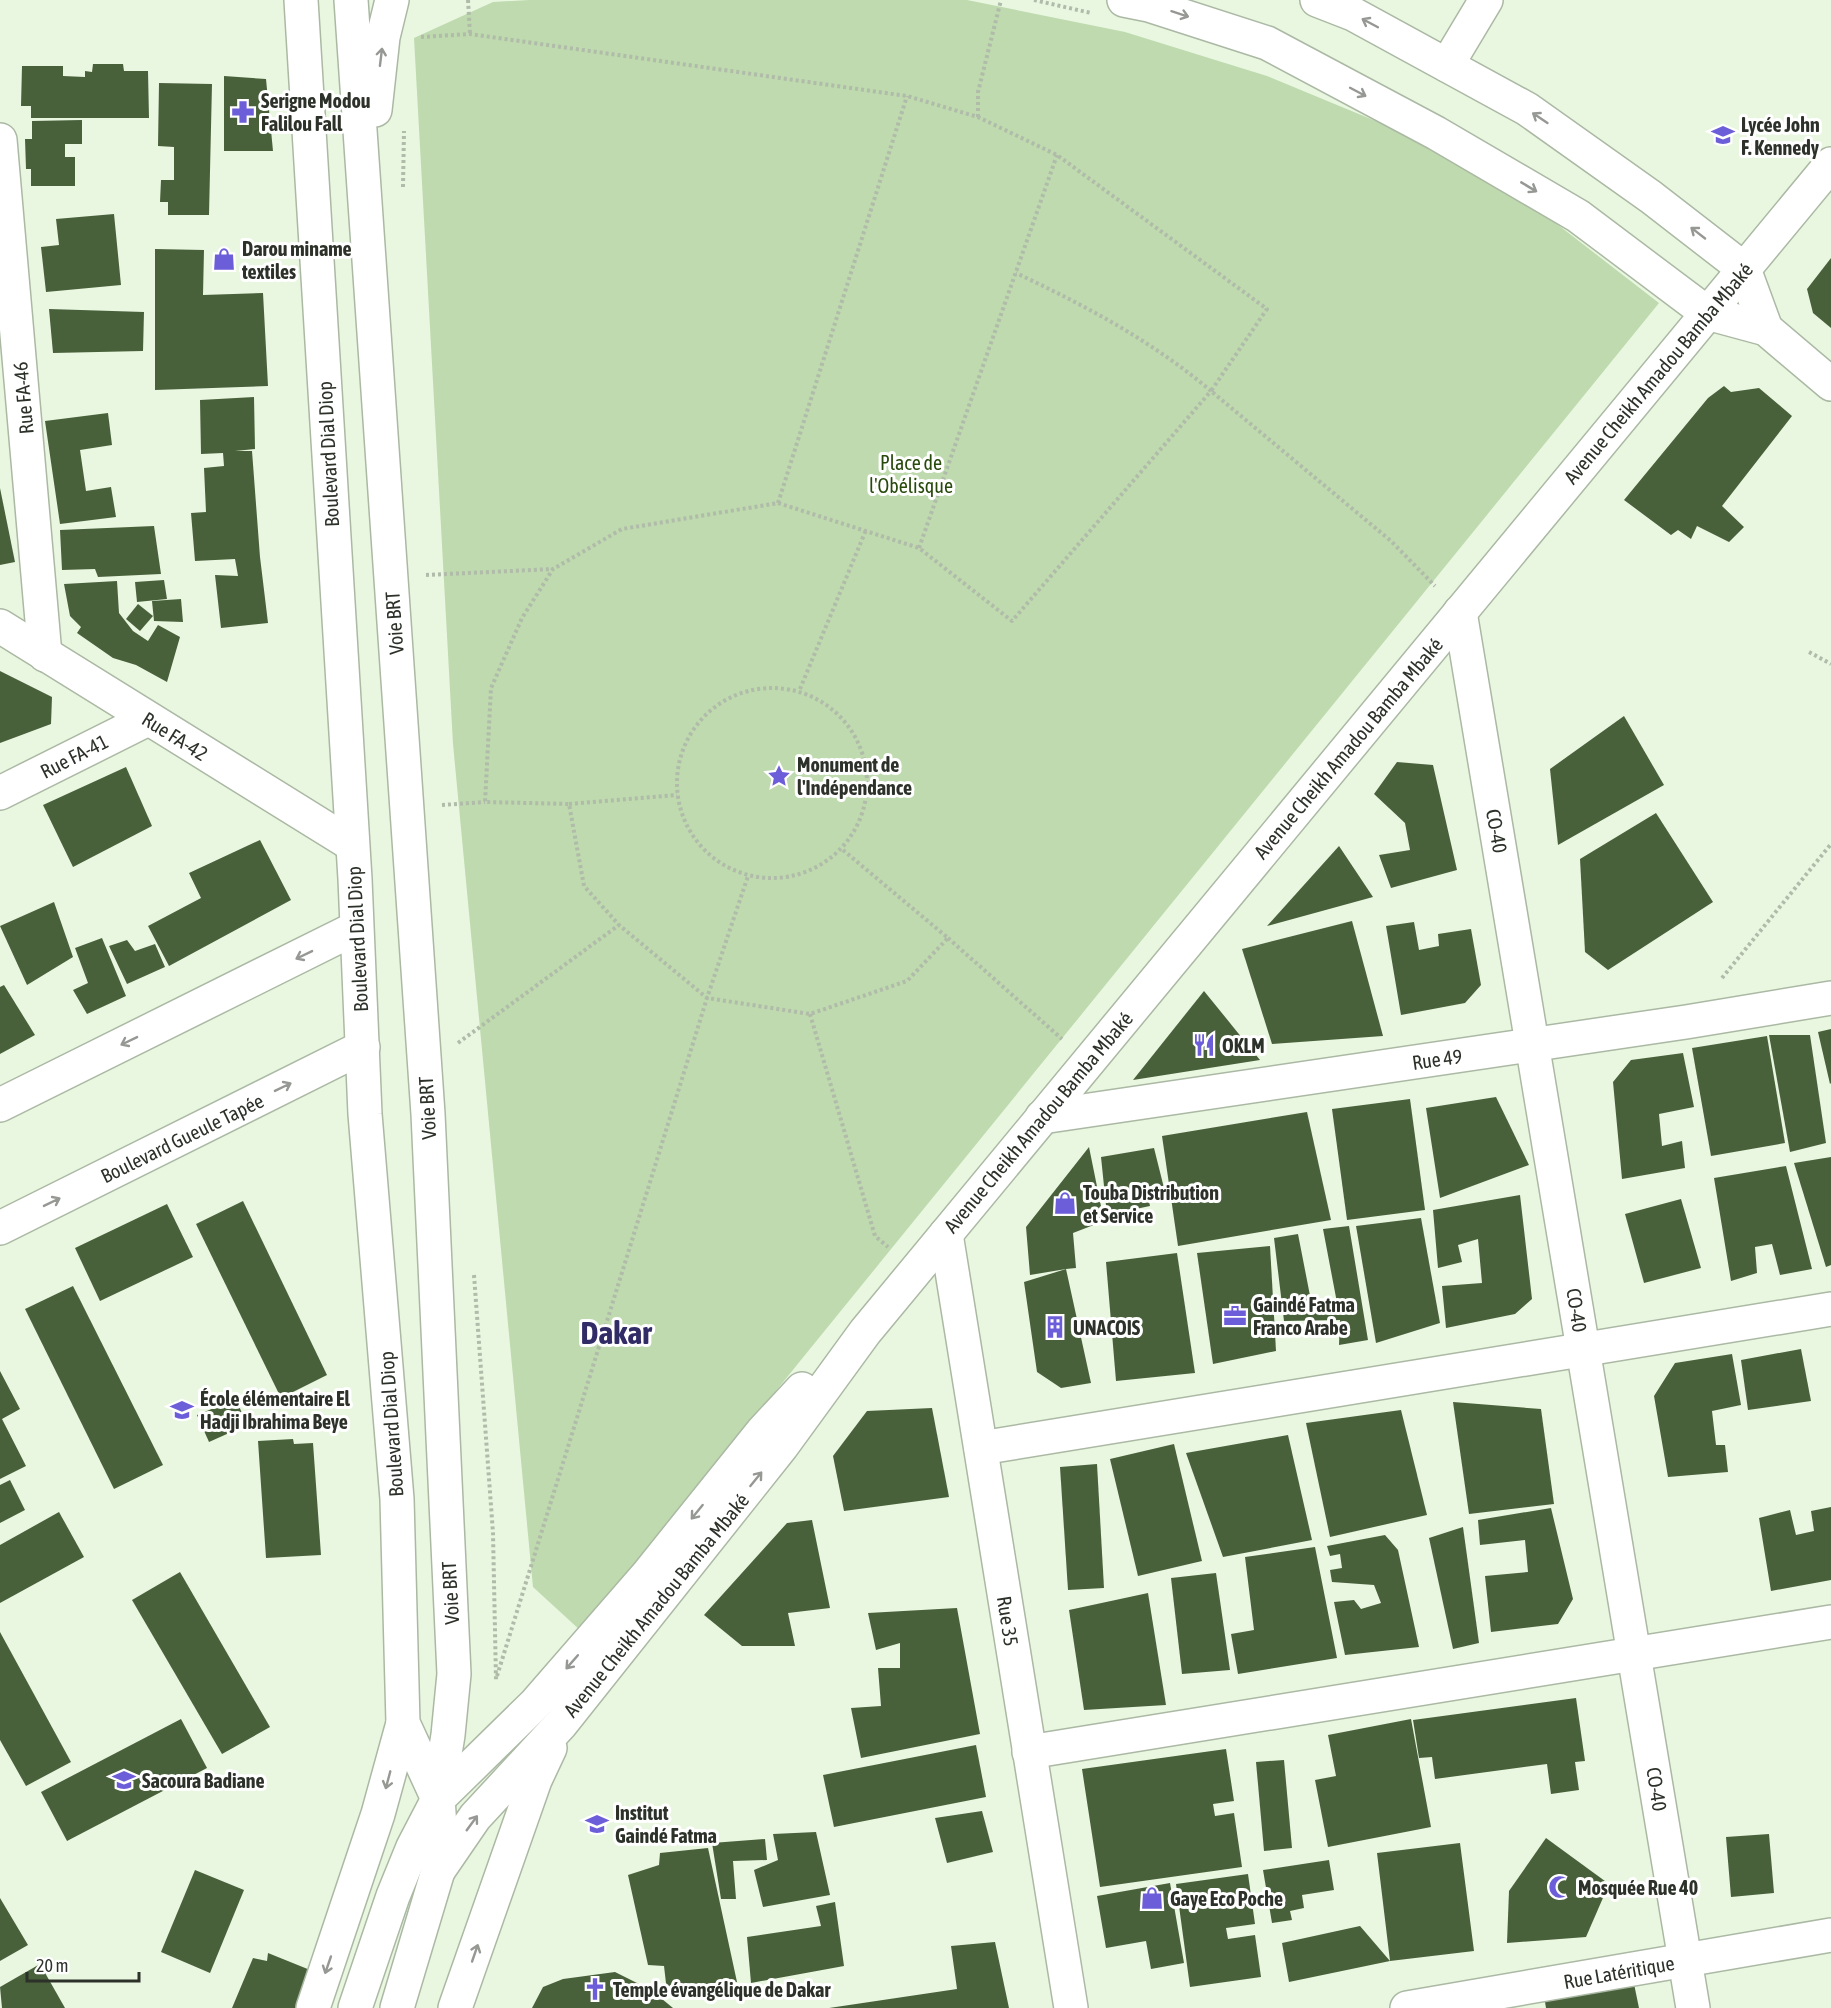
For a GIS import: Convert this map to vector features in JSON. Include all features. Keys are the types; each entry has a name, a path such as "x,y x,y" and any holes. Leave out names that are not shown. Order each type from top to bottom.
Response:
{"street":[{"name":"Boulevard Dial Diop","path":"301,0 363,1047 365,1114 397,1499 403,1723 438,1799 441,1841 438,1871"},
{"name":"Voie BRT","path":"351,0 428,1114 454,1674 438,1799 374,2008"},
{"name":"Voie BRT","path":"364,198 384,38 392,0"},
{"path":"1124,0 1149,5 1267,43 1426,128 1578,216 1707,313 1766,329 1831,384"},
{"path":"1317,0 1353,14 1527,109 1588,151 1744,269 1766,329"},
{"path":"1447,65 1486,0"},
{"name":"Rue FA-46","path":"0,140 45,655"},
{"name":"Avenue Cheikh Amadou Bamba Mbaké","path":"438,1871 475,1817 561,1724 782,1446 865,1332 1831,164"},
{"name":"CO-40","path":"1460,612 1693,2008"},
{"name":"Rue FA-42","path":"0,626 351,844"},
{"name":"Rue FA-41","path":"0,793 148,719"},
{"path":"0,1105 356,928"},
{"name":"Rue 49","path":"1042,1117 1686,1022 1831,998"},
{"name":"Boulevard Gueule Tapée","path":"0,1228 363,1047"},
{"name":"Rue 35","path":"946,1234 1071,2008"},
{"path":"981,1448 1831,1310"},
{"name":"Avenue Cheikh Amadou Bamba Mbaké","path":"438,1799 535,1704 648,1575 762,1432 812,1378 865,1332"},
{"path":"1029,1752 1831,1622"},
{"path":"313,2008 378,1814 403,1723 448,1735 487,1728 535,1704"},
{"path":"455,2008 535,1780 561,1724"},
{"path":"356,2008 393,1896 413,1847 438,1799"},
{"path":"397,2008 438,1871"},
{"name":"Rue Latéritique","path":"1407,2008 1831,1935"}],"path":[{"path":"468,0 470,34"},
{"path":"978,117 978,92 1001,0"},
{"path":"384,38 470,34 907,96 978,117 1057,155 1267,309 1211,391 1012,621 919,548 778,502 622,529 553,569 423,575"},
{"path":"778,502 907,96"},
{"path":"919,548 1057,155"},
{"path":"1016,273 1091,308 1177,362 1391,541 1460,612"},
{"path":"800,689 866,530"},
{"path":"485,802 491,688 522,618 553,569"},
{"path":"1809,652 1831,664"},
{"path":"752,687 800,689 853,728 870,791 843,850 799,876 748,876 714,860 689,831 676,795 682,747 709,708 752,687"},
{"path":"441,805 485,802 569,804 676,795"},
{"path":"569,804 584,886 619,925 707,998 810,1014 907,981 948,938"},
{"path":"1686,1022 1831,844"},
{"path":"843,850 948,938 1088,1062"},
{"path":"496,1680 707,998 748,876"},
{"path":"458,1043 619,925"},
{"path":"810,1014 875,1236 916,1270"}],"green space":[{"name":"Place de l'Obélisque","path":"529,0 967,0 1125,32 1267,76 1395,129 1544,214 1659,303 581,1631 533,1587 453,744 414,38 493,2"}],"building":[{"path":"93,64 123,64 124,71 148,71 149,118 31,118 31,106 21,106 22,66 63,66 63,76 85,77 85,71 92,72"},
{"path":"224,76 266,79 273,151 224,151"},
{"path":"159,83 212,84 209,215 168,215 168,202 160,202 161,180 174,180 174,147 158,146"},
{"path":"82,120 82,144 65,144 65,157 75,157 75,186 31,186 31,169 26,169 25,139 32,139 32,121"},
{"path":"114,214 121,285 46,292 41,247 59,245 56,219"},
{"path":"155,249 204,250 203,295 263,293 268,386 155,390"},
{"path":"1831,258 1831,328 1813,313 1807,289"},
{"path":"49,309 144,312 143,351 53,353"},
{"path":"1724,386 1731,392 1759,388 1792,416 1722,506 1744,527 1729,542 1697,526 1691,539 1678,530 1671,535 1624,500 1708,398"},
{"path":"254,397 255,449 235,451 252,451 260,557 268,623 221,628 215,575 238,576 235,559 195,561 191,513 206,512 204,468 224,466 223,453 201,454 200,400"},
{"path":"108,413 112,445 80,450 86,491 111,487 116,517 60,524 45,421"},
{"path":"0,488 15,562 0,565"},
{"path":"154,526 161,574 98,577 95,569 62,570 60,530"},
{"path":"164,580 167,599 137,602 135,582"},
{"path":"117,581 119,613 133,631 148,641 158,625 180,637 167,682 136,665 113,658 77,633 81,627 70,616 64,584"},
{"path":"181,599 183,622 154,621 152,601"},
{"path":"138,604 153,616 140,631 126,619"},
{"path":"0,671 52,697 51,724 0,743"},
{"path":"1624,716 1664,785 1558,845 1550,769"},
{"path":"1397,762 1433,765 1457,870 1391,888 1379,855 1410,850 1405,823 1374,794"},
{"path":"126,767 152,826 73,867 43,805"},
{"path":"1656,813 1713,902 1608,970 1585,952 1580,859"},
{"path":"260,840 291,900 169,966 148,926 201,898 189,873"},
{"path":"1339,846 1373,897 1267,926"},
{"path":"54,902 73,957 27,985 0,926"},
{"path":"1352,921 1383,1036 1272,1044 1242,949"},
{"path":"1414,922 1419,950 1439,946 1438,934 1471,929 1481,985 1465,1003 1401,1015 1386,926"},
{"path":"102,938 126,996 87,1014 73,990 88,983 75,948"},
{"path":"127,940 135,951 155,944 165,967 127,984 109,946"},
{"path":"4,985 35,1035 0,1054 0,987"},
{"path":"1204,991 1260,1060 1133,1080"},
{"path":"1831,1029 1831,1083 1830,1084 1818,1032"},
{"path":"1769,1035 1810,1035 1826,1143 1790,1152"},
{"path":"1767,1036 1785,1143 1711,1156 1692,1048"},
{"path":"1683,1053 1694,1107 1659,1114 1662,1146 1682,1141 1685,1168 1622,1179 1613,1082 1631,1060"},
{"path":"1496,1097 1529,1165 1440,1198 1426,1108"},
{"path":"1410,1099 1425,1210 1347,1220 1332,1109"},
{"path":"1307,1112 1331,1220 1178,1246 1162,1136"},
{"path":"1089,1147 1104,1221 1073,1233 1076,1268 1030,1275 1026,1227"},
{"path":"1154,1148 1164,1188 1160,1190 1157,1184 1152,1185 1147,1193 1150,1206 1107,1215 1101,1157"},
{"path":"1831,1157 1831,1265 1826,1267 1794,1163"},
{"path":"1786,1166 1812,1269 1780,1275 1772,1244 1755,1247 1757,1273 1731,1281 1714,1178"},
{"path":"1520,1195 1532,1299 1515,1314 1446,1328 1442,1286 1482,1283 1478,1239 1458,1245 1462,1262 1438,1268 1433,1210"},
{"path":"1681,1199 1701,1268 1644,1283 1625,1214"},
{"path":"243,1201 327,1375 281,1398 196,1224"},
{"path":"167,1204 193,1257 100,1301 75,1248"},
{"path":"1421,1218 1440,1323 1376,1343 1356,1226"},
{"path":"1349,1226 1368,1340 1339,1345 1340,1320 1284,1321 1274,1238 1298,1234 1313,1311 1338,1308 1323,1229"},
{"path":"1270,1246 1276,1351 1213,1364 1197,1253"},
{"path":"1177,1253 1195,1373 1116,1381 1106,1262"},
{"name":"UNACOIS","path":"1066,1269 1091,1383 1061,1388 1037,1372 1024,1282"},
{"path":"73,1286 163,1465 114,1489 25,1309"},
{"path":"1801,1349 1811,1401 1748,1410 1741,1360"},
{"path":"1732,1354 1741,1405 1712,1411 1716,1445 1725,1445 1728,1472 1668,1477 1654,1396 1675,1363"},
{"path":"0,1371 20,1409 2,1419 26,1466 0,1479"},
{"path":"236,1399 247,1425 209,1442 197,1415"},
{"path":"1453,1402 1541,1409 1554,1504 1469,1514"},
{"path":"932,1408 949,1497 844,1511 833,1456 867,1411"},
{"path":"1401,1410 1427,1515 1330,1537 1306,1423"},
{"path":"1288,1435 1312,1540 1223,1557 1186,1453"},
{"path":"293,1439 294,1444 313,1443 321,1555 266,1558 258,1441"},
{"path":"1174,1444 1202,1561 1138,1576 1110,1459"},
{"path":"1097,1464 1104,1588 1068,1590 1060,1467"},
{"path":"10,1480 25,1510 0,1523 0,1485"},
{"path":"1831,1507 1831,1580 1771,1591 1759,1518 1790,1510 1796,1535 1814,1531 1811,1511"},
{"path":"1551,1508 1573,1599 1558,1624 1491,1632 1485,1576 1528,1572 1525,1540 1480,1545 1478,1520"},
{"path":"59,1512 84,1557 0,1603 0,1545"},
{"path":"812,1520 830,1608 788,1613 795,1646 742,1646 704,1615 787,1523"},
{"path":"1463,1527 1479,1643 1453,1649 1429,1538"},
{"path":"1385,1535 1398,1550 1419,1647 1345,1655 1334,1602 1354,1600 1361,1609 1381,1603 1374,1585 1332,1582 1330,1570 1342,1568 1340,1554 1330,1556 1327,1546"},
{"path":"1315,1547 1337,1658 1238,1674 1231,1634 1254,1630 1245,1557"},
{"path":"180,1572 270,1727 222,1754 132,1600"},
{"path":"1216,1573 1230,1670 1182,1674 1171,1578"},
{"path":"1148,1593 1166,1705 1084,1710 1069,1610"},
{"path":"957,1608 980,1734 861,1758 851,1708 881,1706 878,1668 900,1668 900,1643 876,1650 868,1613"},
{"path":"0,1632 71,1762 26,1786 0,1740"},
{"path":"1576,1698 1585,1761 1575,1762 1579,1790 1551,1794 1547,1764 1435,1779 1432,1757 1419,1758 1413,1720"},
{"name":"Sacoura Badiane","path":"181,1719 207,1768 67,1841 41,1792"},
{"path":"1411,1719 1431,1827 1328,1847 1315,1780 1336,1776 1328,1735"},
{"path":"976,1745 986,1797 834,1827 823,1775"},
{"path":"1226,1749 1234,1801 1213,1804 1215,1816 1234,1813 1242,1867 1100,1887 1082,1769"},
{"path":"1284,1760 1292,1848 1264,1851 1256,1762"},
{"path":"982,1811 993,1852 947,1863 935,1818"},
{"path":"816,1832 830,1895 763,1907 754,1870 778,1860 773,1834"},
{"path":"1769,1834 1774,1893 1731,1897 1726,1837"},
{"name":"Mosquée Rue 40","path":"1546,1838 1609,1884 1586,1937 1507,1943 1509,1891"},
{"path":"765,1839 767,1860 733,1861 736,1899 721,1899 712,1843"},
{"path":"1460,1843 1474,1951 1390,1961 1377,1853"},
{"path":"708,1848 737,1982 667,1992 664,1966 648,1965 628,1875 659,1865 660,1853"},
{"path":"1329,1860 1334,1890 1302,1895 1304,1908 1290,1911 1292,1920 1272,1923 1263,1870"},
{"path":"195,1870 244,1890 210,1973 161,1952"},
{"path":"1248,1874 1255,1924 1226,1928 1228,1939 1255,1935 1261,1977 1190,1987 1176,1884"},
{"path":"1170,1883 1184,1963 1151,1969 1146,1941 1106,1948 1097,1896"},
{"path":"0,1898 28,1945 0,1961"},
{"path":"835,1902 844,1966 751,1983 747,1937 821,1926 816,1906"},
{"path":"1360,1926 1390,1961 1289,1982 1282,1943"},
{"path":"995,1942 1009,2008 829,2008 957,1989 951,1946"},
{"path":"268,1953 320,1974 308,2008 232,2008 253,1958 267,1961"},
{"path":"40,1964 65,2008 2,2008 0,1987"},
{"name":"Temple évangélique de Dakar","path":"615,1972 651,1990 673,2008 532,2008 543,1987 563,1979"},
{"path":"1633,1979 1639,2008 1546,2008 1544,1996"}],"place":[{"name":"Serigne Modou Falilou Fall","path":"243,112"},
{"name":"Lycée John F. Kennedy","path":"1723,135"},
{"name":"Darou miname textiles","path":"224,259"},
{"name":"Monument de l'Indépendance","path":"779,776"},
{"name":"OKLM","path":"1204,1045"},
{"name":"Touba Distribution et Service","path":"1065,1203"},
{"name":"Gaindé Fatma Franco Arabe","path":"1235,1316"},
{"name":"UNACOIS","path":"1055,1327"},
{"name":"École élémentaire El Hadji Ibrahima Beye","path":"182,1410"},
{"name":"Sacoura Badiane","path":"124,1780"},
{"name":"Institut Gaindé Fatma","path":"597,1824"},
{"name":"Mosquée Rue 40","path":"1560,1887"},
{"name":"Gaye Eco Poche","path":"1152,1898"},
{"name":"Temple évangélique de Dakar","path":"595,1989"}],"district":[{"name":"Dakar","path":"616,1332"}]}
